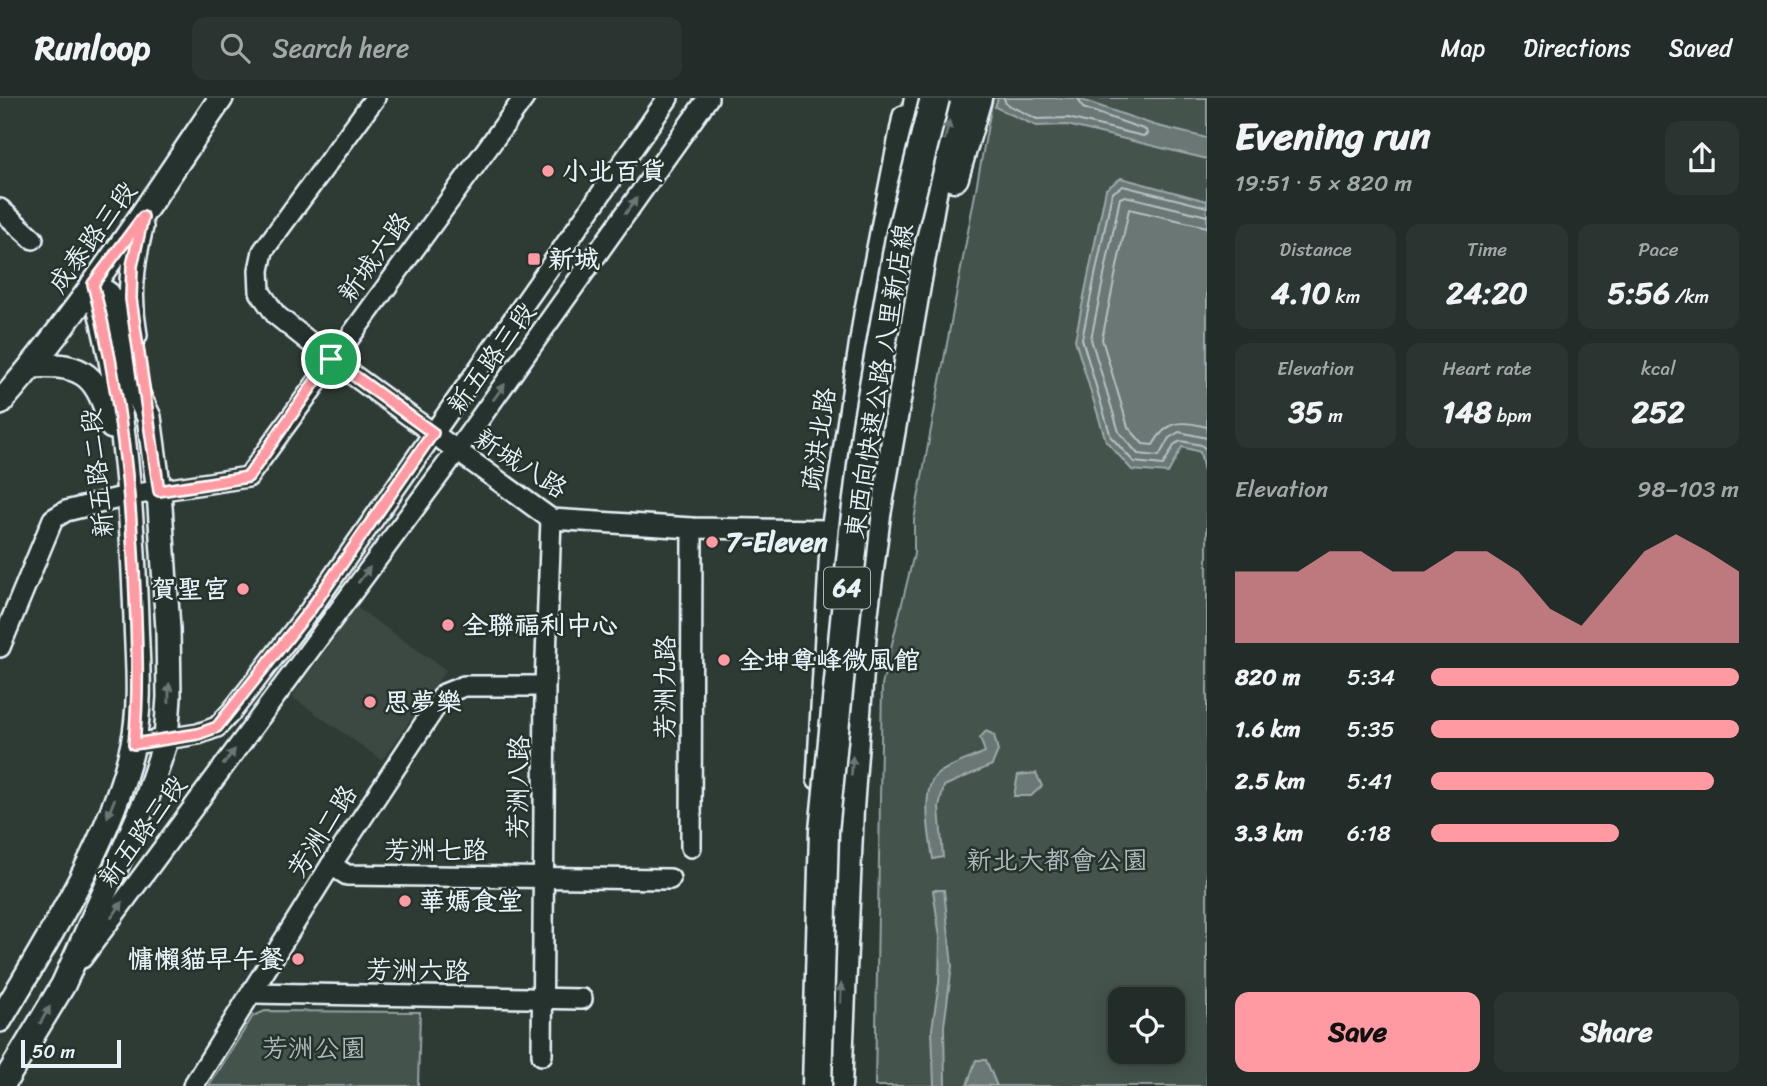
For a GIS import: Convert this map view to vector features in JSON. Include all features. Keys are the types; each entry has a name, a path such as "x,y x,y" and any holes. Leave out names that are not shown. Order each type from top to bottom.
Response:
{"highway":[{"path":"900,238 909,146 919,98"},
{"name":"東西向快速公路 八里新店線","path":"819,1086 824,831 843,622 867,425 900,238 934,98"},
{"name":"東西向快速公路 八里新店線","path":"837,1086 849,809 863,617 876,515 934,182 955,98"},
{"path":"913,307 934,248 977,98"}],"main road":[{"name":"成泰路三段","path":"1,399 32,366 143,217 221,98"},
{"path":"143,217 132,266 131,299 149,417"},
{"name":"新五路二段","path":"2,1086 63,985 143,810 166,740 169,696 168,629 159,491 149,417 138,396 115,307 108,294 93,284"},
{"name":"新五路二段","path":"0,1020 69,900 103,829 134,744 139,700 131,495 110,348 93,284"},
{"path":"32,366 77,368 90,379 108,417 131,495"}],"street":[{"name":"新城八路","path":"375,98 263,251 259,270 260,292 276,315 456,452 551,519 692,528 831,530"},
{"name":"新城六路","path":"0,647 53,519 66,511 131,495 248,477 331,359 524,98"},
{"name":"新五路三段","path":"134,744 166,740 217,727 232,711 310,610 668,98"},
{"name":"新五路三段","path":"63,985 456,452 708,98"},
{"name":"疏洪北路","path":"819,1086 817,782 831,530 864,314 907,98"},
{"path":"0,209 33,239"},
{"name":"芳洲八路","path":"542,1055 545,686 551,519"},
{"name":"芳洲九路","path":"691,848 692,528"},
{"name":"芳洲二路","path":"193,1086 331,865 444,694 464,686 545,686"},
{"name":"芳洲七路","path":"331,865 347,875 670,879"},
{"name":"芳洲六路","path":"252,993 582,999"}],"shaded area":[{"path":"356,607 446,670 382,760 292,697"}],"green space":[{"name":"新北大都會公園","path":"993,98 1207,98 1207,1086 875,1086 882,685 914,554 914,520"},
{"name":"芳洲公園","path":"265,1011 420,1012 418,1086 209,1086 253,1016"}],"water":[{"path":"998,98 1076,98 1154,125 1207,138 1207,159 1067,125 1036,126 995,107"},
{"path":"1121,178 1207,201 1207,486 1200,452 1182,447 1168,473 1132,470 1106,441 1075,340 1106,189"},
{"path":"986,731 994,735 998,751 992,765 944,786 939,807 943,857 933,859 927,813 929,789 939,773 985,752 980,738"},
{"path":"1036,773 1042,786 1031,796 1014,796 1018,775"},
{"path":"933,890 944,890 952,966 944,1026 945,1086 934,1086 932,1029 939,983 940,937"},
{"path":"976,1060 986,1060 997,1086 967,1085"}],"place":[{"name":"小北百貨","path":"548,171"},
{"name":"新城","path":"534,259"},
{"name":"7-Eleven","path":"712,542"},
{"name":"賀聖宮","path":"243,589"},
{"name":"全聯福利中心","path":"448,625"},
{"name":"全坤尊峰微風館","path":"724,660"},
{"name":"思夢樂","path":"370,702"},
{"name":"華媽食堂","path":"405,901"},
{"name":"慵懶貓早午餐","path":"298,959"}],"route":[{"path":"143,217 132,266 132,321 159,491 237,481 248,477 331,359 433,433 310,610 217,727 198,734 134,744 139,700 131,495 110,348 93,284 143,217"}]}
